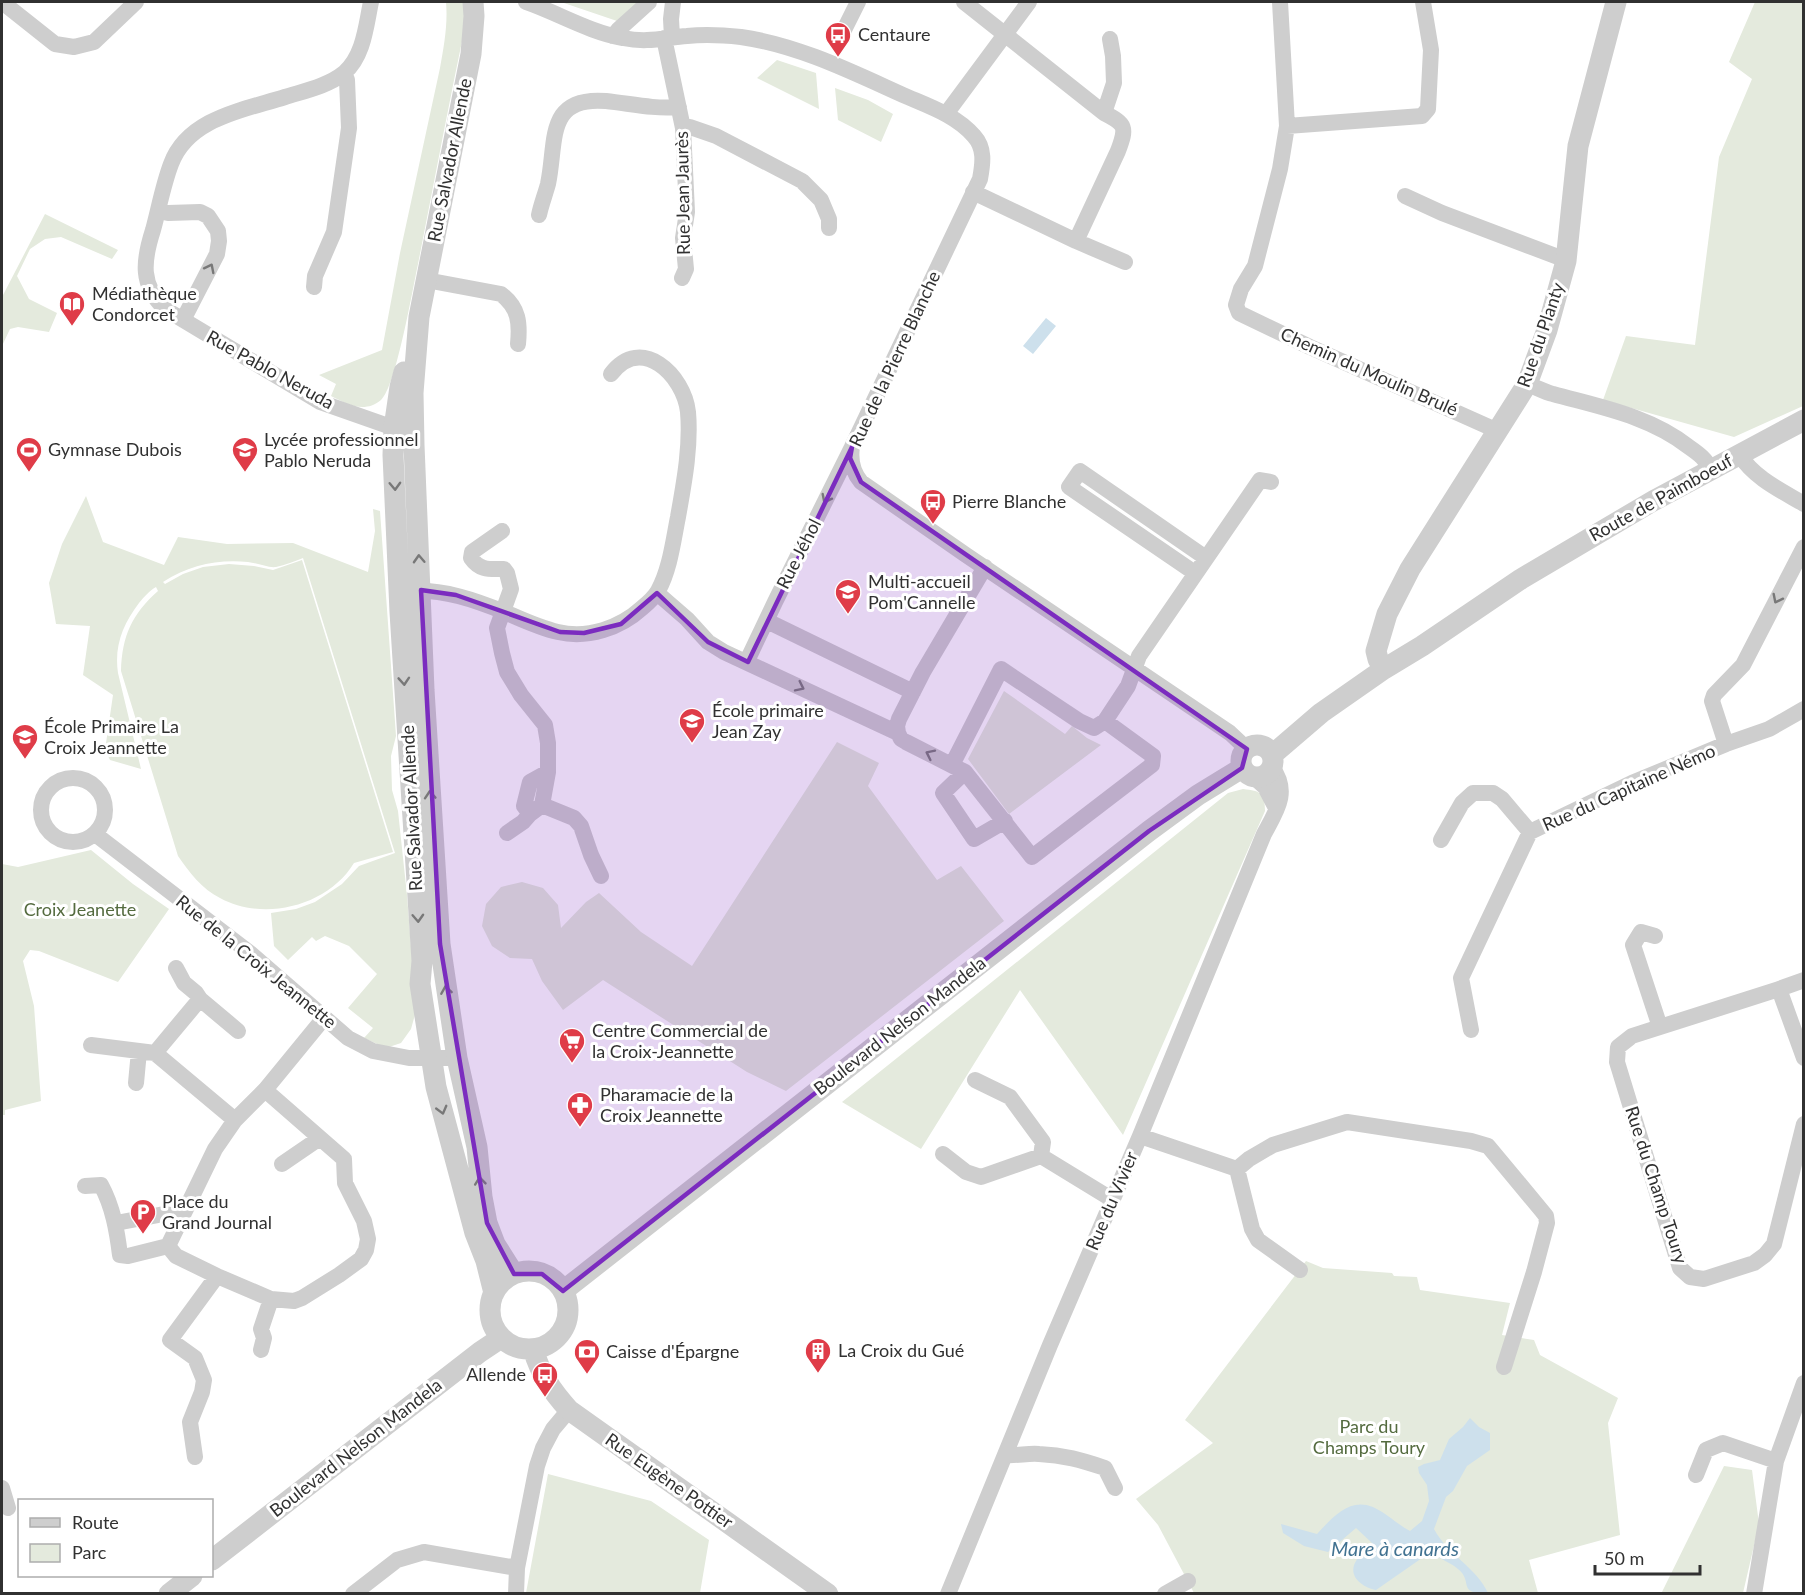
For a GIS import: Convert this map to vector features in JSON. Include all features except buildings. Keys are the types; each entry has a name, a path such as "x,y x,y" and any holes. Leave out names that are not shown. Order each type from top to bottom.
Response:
{"street":[{"path":"2,2 55,44 74,47 94,42 136,2"},
{"path":"314,287 315,276 334,232 349,128 347,80 344,73 352,64 362,45 371,2"},
{"name":"Rue Salvador Allende","path":"473,2 471,54 419,317 412,393 405,429 393,455 422,961 420,984 439,1098 475,1233 486,1261 494,1293"},
{"name":"Rue de la Pierre Blanche","path":"526,2 613,36 646,41 705,34 724,35 759,40 784,47 862,76 946,114 975,136 982,149 983,162 980,179 852,447 850,458 856,476 861,482 1230,733 1259,760"},
{"path":"613,36 649,2"},
{"name":"Rue Jean Jaurès","path":"673,2 668,38 683,128 687,212 683,238 686,269 682,278"},
{"path":"839,40 858,2"},
{"path":"964,2 1104,113 1119,120 1124,128 1123,138 1076,241"},
{"path":"946,114 1029,2"},
{"path":"1280,2 1287,126 1422,116 1428,109 1431,50 1423,2"},
{"name":"Rue du Planty","path":"1381,664 1376,651 1387,614 1397,594 1420,553 1527,384 1546,330 1566,260 1578,146 1616,2"},
{"path":"1104,113 1114,83 1110,39"},
{"name":"Rue Pablo Neruda","path":"344,73 303,91 218,118 198,129 186,141 171,163 144,267 156,300 165,309 320,402 405,429"},
{"path":"539,215 548,184 559,118 565,112 582,102 594,101 652,108 680,107"},
{"name":"Chemin du Moulin Brulé","path":"1287,126 1280,169 1256,266 1241,289 1236,304 1239,313 1498,431"},
{"path":"683,128 690,127 716,136 802,181 821,200 829,219 829,228"},
{"path":"973,192 1125,262"},
{"path":"1405,196 1442,213 1566,260"},
{"path":"158,211 200,212 208,216 218,231 217,254 183,320"},
{"path":"426,280 501,294 509,300 516,312 519,325 518,344"},
{"path":"399,591 430,590 456,595 537,626 560,632 584,633 603,631 621,624 637,613 657,593 671,554 687,466 686,399 681,387 662,364 643,358 630,359 618,366 611,374"},
{"path":"1527,384 1649,423 1676,436 1704,458 1711,470"},
{"name":"Route de Paimboeuf","path":"1259,760 1381,664 1422,646 1521,579 1578,544 1803,420"},
{"name":"Rue Salvador Allende","path":"405,429 414,445 425,702 440,944 458,1058 477,1147 487,1223 495,1244 514,1274"},
{"name":"Rue Jéhol","path":"747,662 774,602 852,447"},
{"path":"1739,454 1747,465 1766,482 1803,504"},
{"path":"1195,573 1070,487 1080,471 1206,558"},
{"path":"1005,821 974,838 944,793 959,768 1001,669 1079,721 1094,728 1105,721 1128,687 1139,656 1195,573 1260,480 1271,482"},
{"path":"502,531 472,552 471,558 483,569 504,569 507,573 511,589 497,628 507,672 521,695 545,725 548,743 548,772 536,810 507,833"},
{"path":"1726,744 1712,701 1743,664 1803,547"},
{"path":"985,567 923,672 899,719 897,726 901,739 959,768 1005,821 1032,857 1152,765 1153,756 1105,721"},
{"path":"657,593 687,619 708,642 724,652 898,733"},
{"path":"767,621 913,692"},
{"name":"Rue du Capitaine Némo","path":"1471,1030 1461,978 1530,832 1632,783 1726,744 1769,729 1803,709"},
{"name":"Rue du Vivier","path":"948,1593 1276,808 1265,787 1259,760"},
{"name":"Boulevard Nelson Mandela","path":"562,1291 1149,831 1198,795 1259,760"},
{"path":"1441,840 1462,803 1473,793 1493,793 1502,799 1530,832"},
{"path":"536,810 574,818 581,826 601,876"},
{"name":"Rue de la Croix Jeannette","path":"95,834 250,953 348,1038 373,1051 409,1058 458,1058"},
{"path":"1655,936 1641,932 1633,945 1660,1026"},
{"path":"177,968 184,983 238,1031"},
{"name":"Rue du Champ Toury","path":"1803,980 1632,1036 1618,1047 1617,1062 1680,1268 1690,1277 1704,1278 1754,1263 1774,1244 1803,1124"},
{"path":"1779,989 1803,1058"},
{"path":"136,1083 147,1052 200,999"},
{"path":"168,1246 215,1149 235,1120 265,1090 324,1018"},
{"path":"91,1045 147,1052 235,1120"},
{"path":"975,1080 1010,1097 1043,1142 1041,1156"},
{"path":"168,1246 176,1256 217,1276 271,1299 294,1301 339,1275 361,1259 368,1239 364,1221 345,1183 344,1159 265,1090"},
{"path":"1237,1168 1273,1145 1347,1122 1471,1141 1488,1146 1546,1216 1547,1223 1504,1367"},
{"path":"1140,1136 1237,1168"},
{"path":"282,1164 320,1138"},
{"path":"943,1154 966,1172 981,1177 1041,1156"},
{"path":"1041,1156 1113,1200"},
{"path":"1237,1168 1252,1229 1258,1240 1299,1270"},
{"path":"85,1186 101,1185 107,1196 116,1223 120,1256 168,1246"},
{"path":"116,1223 164,1214 181,1218"},
{"path":"529,1272 542,1274 554,1281 562,1291 568,1310 563,1328 551,1342 544,1346 533,1349 515,1347 501,1338 493,1327 490,1314 494,1293 502,1282 514,1274 529,1272"},
{"path":"194,1451 190,1422 202,1392 204,1380 195,1358 170,1340 217,1276"},
{"path":"261,1350 264,1338 261,1329 271,1299"},
{"name":"Boulevard Nelson Mandela","path":"213,1559 501,1338"},
{"name":"Rue Eugène Pottier","path":"533,1349 547,1383 569,1410 828,1593"},
{"path":"1754,1593 1776,1461 1803,1383"},
{"path":"516,1593 518,1568 537,1466 553,1429 569,1410"},
{"path":"1696,1475 1706,1450 1723,1443 1776,1461"},
{"path":"1005,1455 1069,1456 1105,1468 1115,1488"},
{"path":"2,1488 8,1508"},
{"path":"353,1593 397,1560 424,1552 518,1568"},
{"path":"169,1593 189,1577"},
{"path":"1165,1593 1188,1581"}],"highlighted area":[{"path":"852,447 850,458 861,482 1247,749 1242,768 1149,831 563,1291 542,1274 514,1274 487,1223 440,944 421,590 456,595 560,632 584,633 621,624 657,593 708,642 748,662"}],"green space":[{"path":"446,2 466,2 466,22 403,336 387,391 381,400 368,406 356,406 331,396 336,384 319,375 382,350 400,253 440,68 446,27"},
{"path":"561,2 640,2 617,21"},
{"path":"1755,2 1803,2 1803,406 1734,437 1603,400 1626,336 1695,345 1719,157 1752,79 1729,62"},
{"path":"777,60 816,73 819,109 757,78"},
{"path":"835,88 868,100 893,114 881,142 838,120"},
{"path":"45,214 118,250 112,259 61,237 45,239 30,249 17,276 29,299 57,313 49,332 18,327 10,329 2,346 2,297"},
{"path":"86,496 103,542 164,565 178,537 227,544 293,543 368,572 375,531 373,509 380,511 396,736 391,756 392,790 398,811 416,1011 411,1029 401,1043 386,1048 364,1038 373,1028 348,1008 377,974 349,946 325,936 316,941 312,937 288,960 274,946 271,913 296,909 315,902 342,884 359,866 395,853 303,558 276,567 226,561 204,564 183,571 163,582 165,584 203,567 229,564 273,570 302,560 393,852 354,863 343,878 312,899 294,906 256,909 237,905 207,890 196,880 178,856 121,671 126,636 130,626 141,608 158,591 156,587 141,600 128,619 117,654 118,673 141,769 110,760 105,750 113,695 83,675 90,626 56,624 49,583 62,544"},
{"path":"1004,691 1065,734 1072,726 1087,738 1101,745 1009,814 968,759"},
{"path":"837,742 879,763 868,786 937,880 961,866 1004,921 786,1091 747,1072 603,980 563,1010 542,981 532,959 510,958 492,946 482,926 486,904 501,887 522,882 543,888 558,905 561,928 586,902 599,893 641,932 692,966"},
{"path":"1243,789 1261,794 1265,811 1123,1135 1020,990 921,1149 842,1102 1228,793"},
{"name":"Croix Jeanette","path":"91,850 169,909 118,982 39,951 30,950 23,961 34,1006 41,1101 5,1110 5,1115 2,1115 2,864 18,867"},
{"name":"Parc du Champs Toury","path":"1306,1261 1323,1268 1417,1277 1420,1290 1510,1303 1502,1335 1534,1340 1540,1355 1618,1398 1608,1423 1620,1535 1529,1560 1538,1593 1194,1593 1158,1525 1136,1499 1213,1443 1185,1420"},
{"path":"1724,1466 1752,1470 1759,1524 1743,1593 1661,1594"},
{"path":"548,1474 651,1501 709,1540 700,1593 526,1593"}],"water":[{"path":"1046,318 1056,326 1033,354 1023,346"},
{"name":"Mare à canards","path":"1470,1418 1490,1433 1490,1450 1467,1466 1453,1491 1446,1497 1434,1529 1446,1546 1483,1584 1488,1593 1472,1592 1458,1569 1432,1554 1422,1558 1376,1590 1371,1589 1357,1580 1353,1571 1358,1558 1372,1543 1356,1528 1328,1552 1304,1546 1283,1533 1281,1524 1317,1534 1342,1511 1356,1505 1373,1507 1410,1531 1422,1521 1429,1501 1427,1485 1418,1467 1440,1460 1449,1439"}],"place":[{"name":"Centaure","path":"838,58"},
{"name":"Médiathèque Condorcet","path":"72,327"},
{"name":"Gymnase Dubois","path":"29,473"},
{"name":"Lycée professionnel Pablo Neruda","path":"245,473"},
{"name":"Pierre Blanche","path":"933,525"},
{"name":"Multi-accueil Pom'Cannelle","path":"848,615"},
{"name":"École primaire Jean Zay","path":"692,744"},
{"name":"École Primaire La Croix Jeannette","path":"25,760"},
{"name":"Centre Commercial de la Croix-Jeannette","path":"572,1064"},
{"name":"Pharamacie de la Croix Jeannette","path":"580,1128"},
{"name":"Place du Grand Journal","path":"143,1235"},
{"name":"La Croix du Gué","path":"818,1374"},
{"name":"Caisse d'Épargne","path":"587,1375"},
{"name":"Allende","path":"545,1398"}]}
